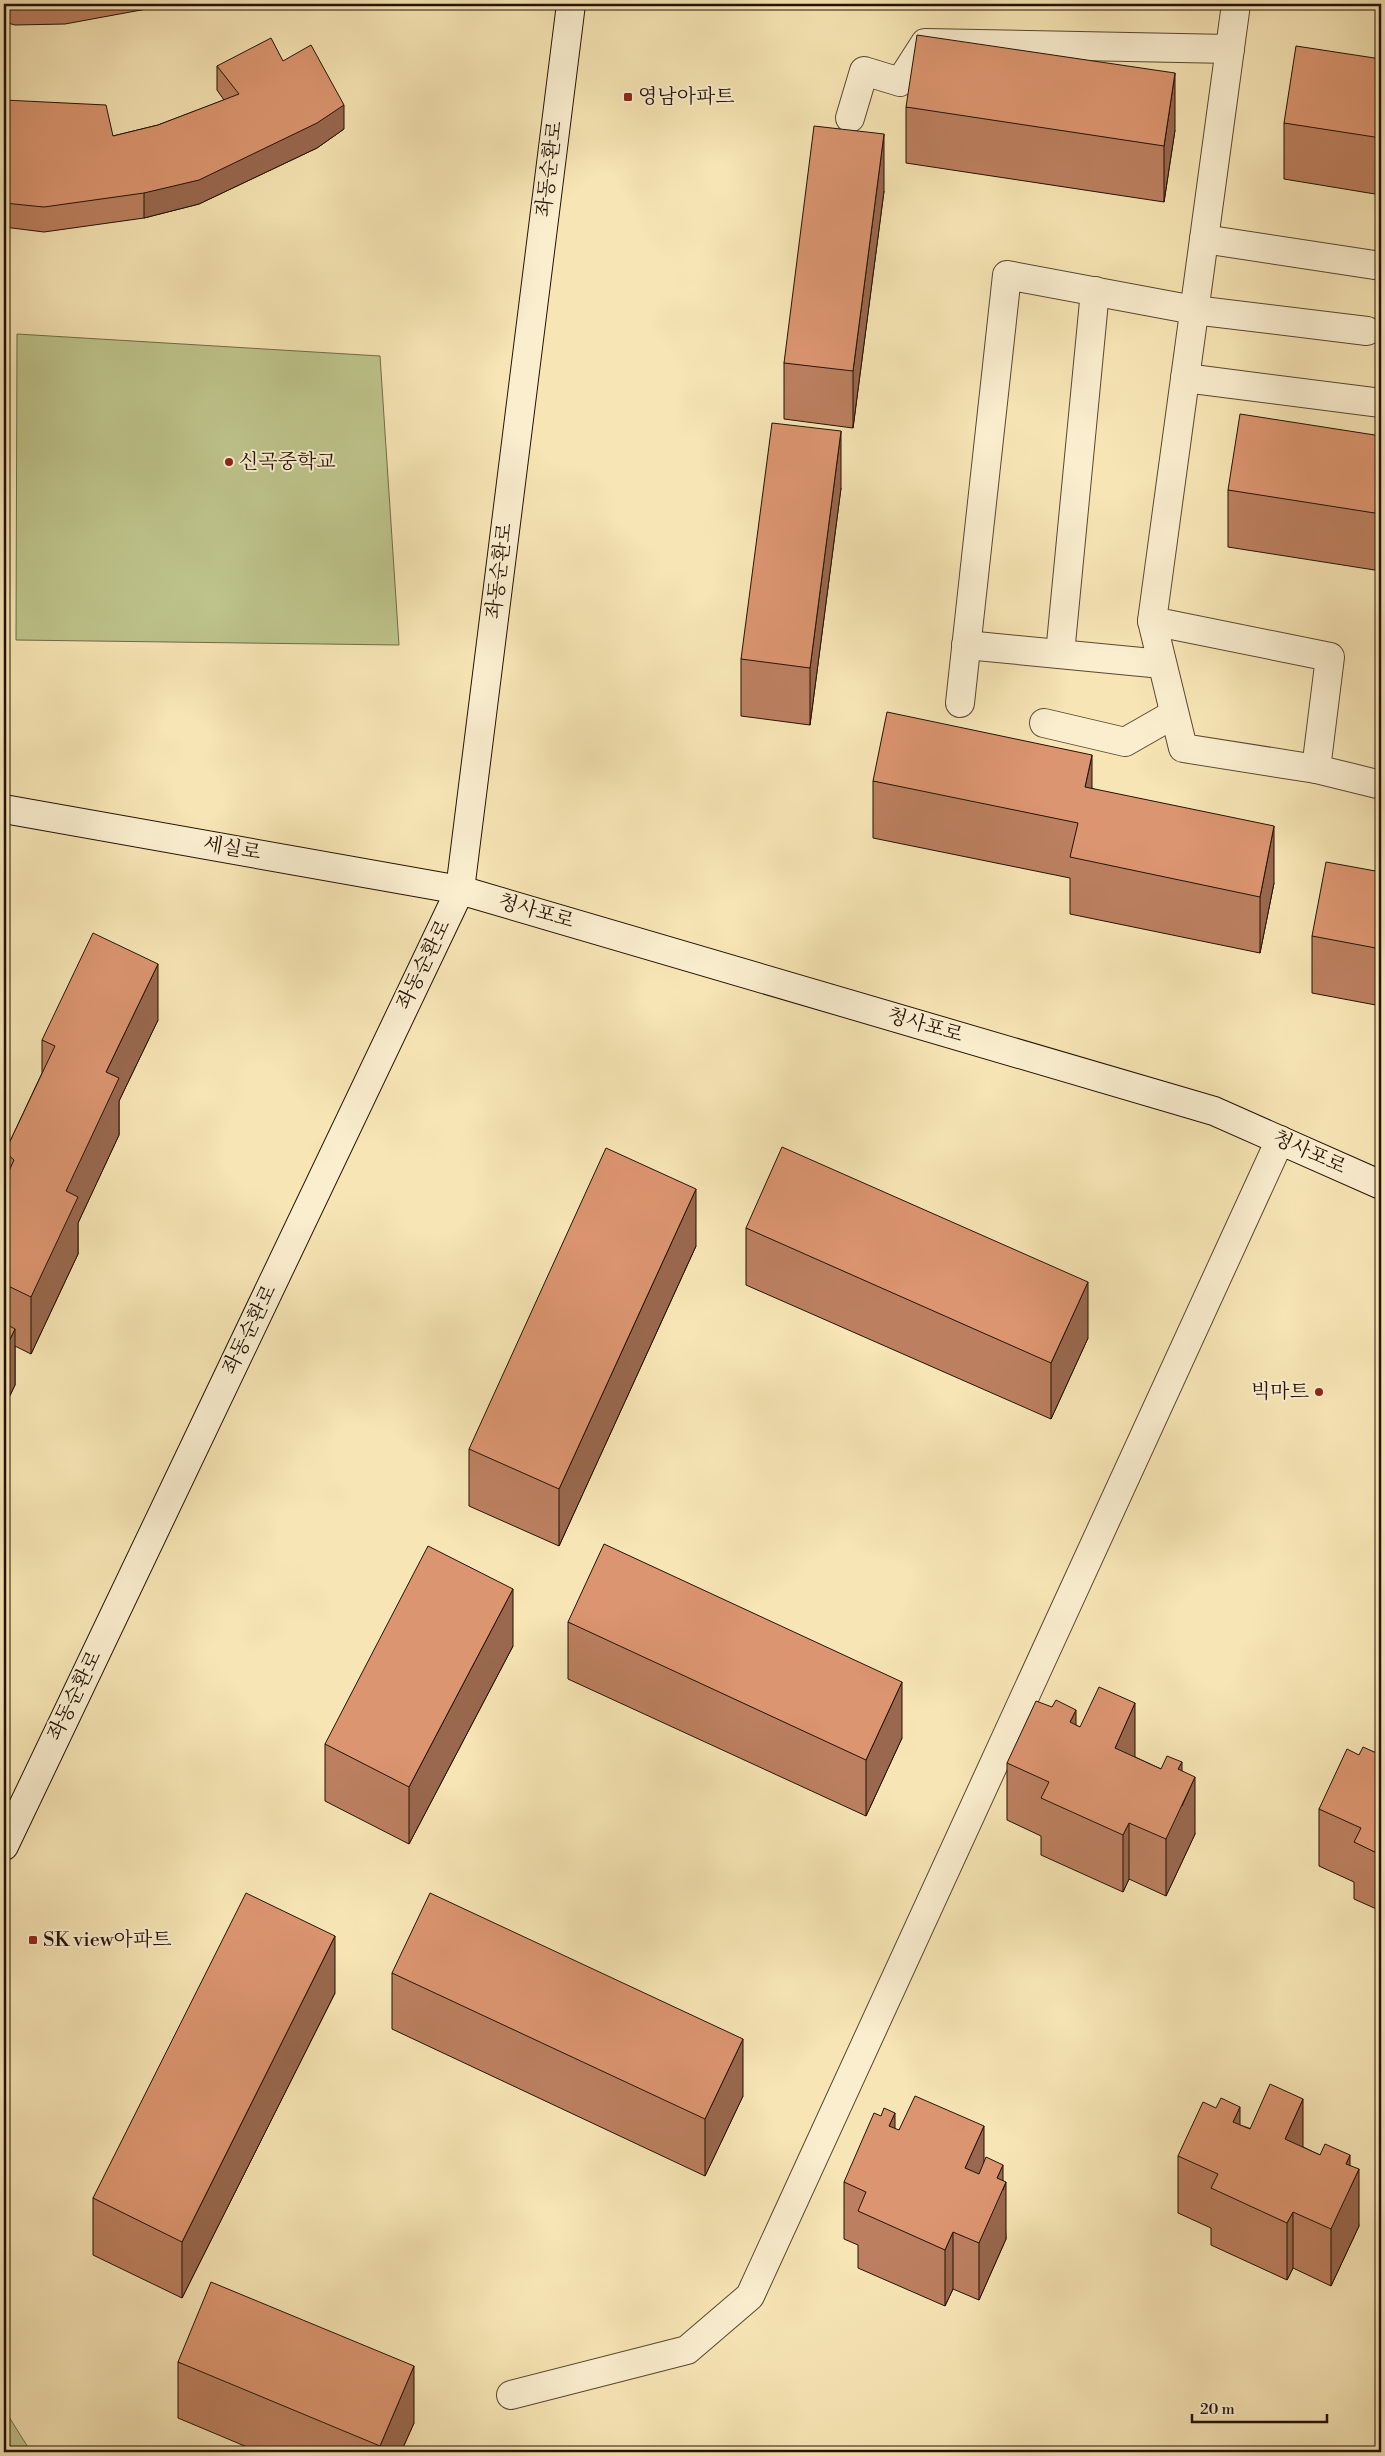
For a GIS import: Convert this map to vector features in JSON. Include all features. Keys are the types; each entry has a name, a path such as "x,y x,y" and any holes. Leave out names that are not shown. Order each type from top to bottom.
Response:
{"street":[{"name":"좌동순환로","path":"4,1846 460,890 571,4"},
{"path":"1236,4 1152,621 1183,748 1316,769 1381,785"},
{"path":"850,118 864,71 900,82 925,43 1230,49"},
{"path":"1204,239 1381,266"},
{"path":"960,703 1008,275 1194,310 1367,332"},
{"path":"1060,654 1095,291"},
{"path":"1185,378 1381,403"},
{"path":"1152,621 1330,657 1316,769"},
{"path":"966,645 1162,664"},
{"path":"1044,723 1125,742 1174,714"},
{"name":"세실로","path":"4,809 460,890"},
{"name":"청사포로","path":"460,890 1214,1111 1381,1185"},
{"path":"511,2395 687,2350 750,2296 1280,1140"}],"green space":[{"path":"17,334 380,356 399,645 16,640"},
{"path":"4,2409 31,2452 4,2452"}],"building":[{"path":"917,35 1175,73 1164,146 906,107"},
{"path":"271,38 283,61 311,45 344,105 317,123 199,180 144,193 44,207 4,203 4,100 106,105 113,136 158,125 239,94 217,66"},
{"path":"1296,46 1381,59 1381,138 1284,123"},
{"path":"814,126 884,134 853,371 784,363"},
{"path":"1240,414 1381,436 1381,514 1228,490"},
{"path":"772,423 841,431 810,668 741,659"},
{"path":"887,712 1092,755 1085,787 1274,826 1260,897 1070,857 1078,823 873,781"},
{"path":"1326,862 1381,872 1381,949 1312,936"},
{"path":"93,933 158,964 106,1072 119,1078 66,1191 78,1197 31,1297 4,1284 4,1182 14,1160 5,1152 55,1046 42,1040"},
{"path":"782,1147 1088,1282 1051,1363 746,1228"},
{"path":"606,1148 696,1189 559,1489 469,1449"},
{"path":"4,1323 15,1329 4,1351"},
{"path":"604,1544 902,1682 866,1760 568,1622"},
{"path":"428,1546 513,1589 409,1787 325,1744"},
{"path":"1099,1687 1135,1703 1115,1748 1161,1769 1167,1756 1182,1762 1178,1769 1195,1777 1166,1839 1129,1823 1123,1835 1041,1798 1049,1782 1007,1763 1036,1701 1052,1707 1056,1700 1076,1710 1070,1722 1080,1727"},
{"path":"1363,1747 1381,1755 1381,1762 1377,1770 1381,1771 1381,1855 1354,1842 1361,1828 1319,1809 1347,1749 1359,1755"},
{"path":"246,1893 335,1936 182,2242 93,2198"},
{"path":"430,1893 743,2039 705,2119 392,1973"},
{"path":"1270,2084 1303,2099 1285,2139 1320,2155 1325,2144 1350,2155 1346,2164 1359,2169 1331,2229 1293,2212 1287,2223 1211,2188 1218,2174 1178,2156 1203,2102 1216,2108 1221,2098 1240,2107 1233,2122 1250,2129"},
{"path":"915,2096 984,2126 965,2168 979,2174 986,2157 1003,2165 997,2178 1006,2182 979,2243 953,2232 945,2250 858,2211 866,2192 844,2182 874,2113 881,2116 884,2108 895,2113 889,2126 899,2130"},
{"path":"211,2282 414,2366 380,2446 178,2362"}],"place":[{"name":"영남아파트","path":"628,97"},
{"name":"신곡중학교","path":"229,462"},
{"name":"빅마트","path":"1319,1392"},
{"name":"SK view아파트","path":"33,1940"}]}
